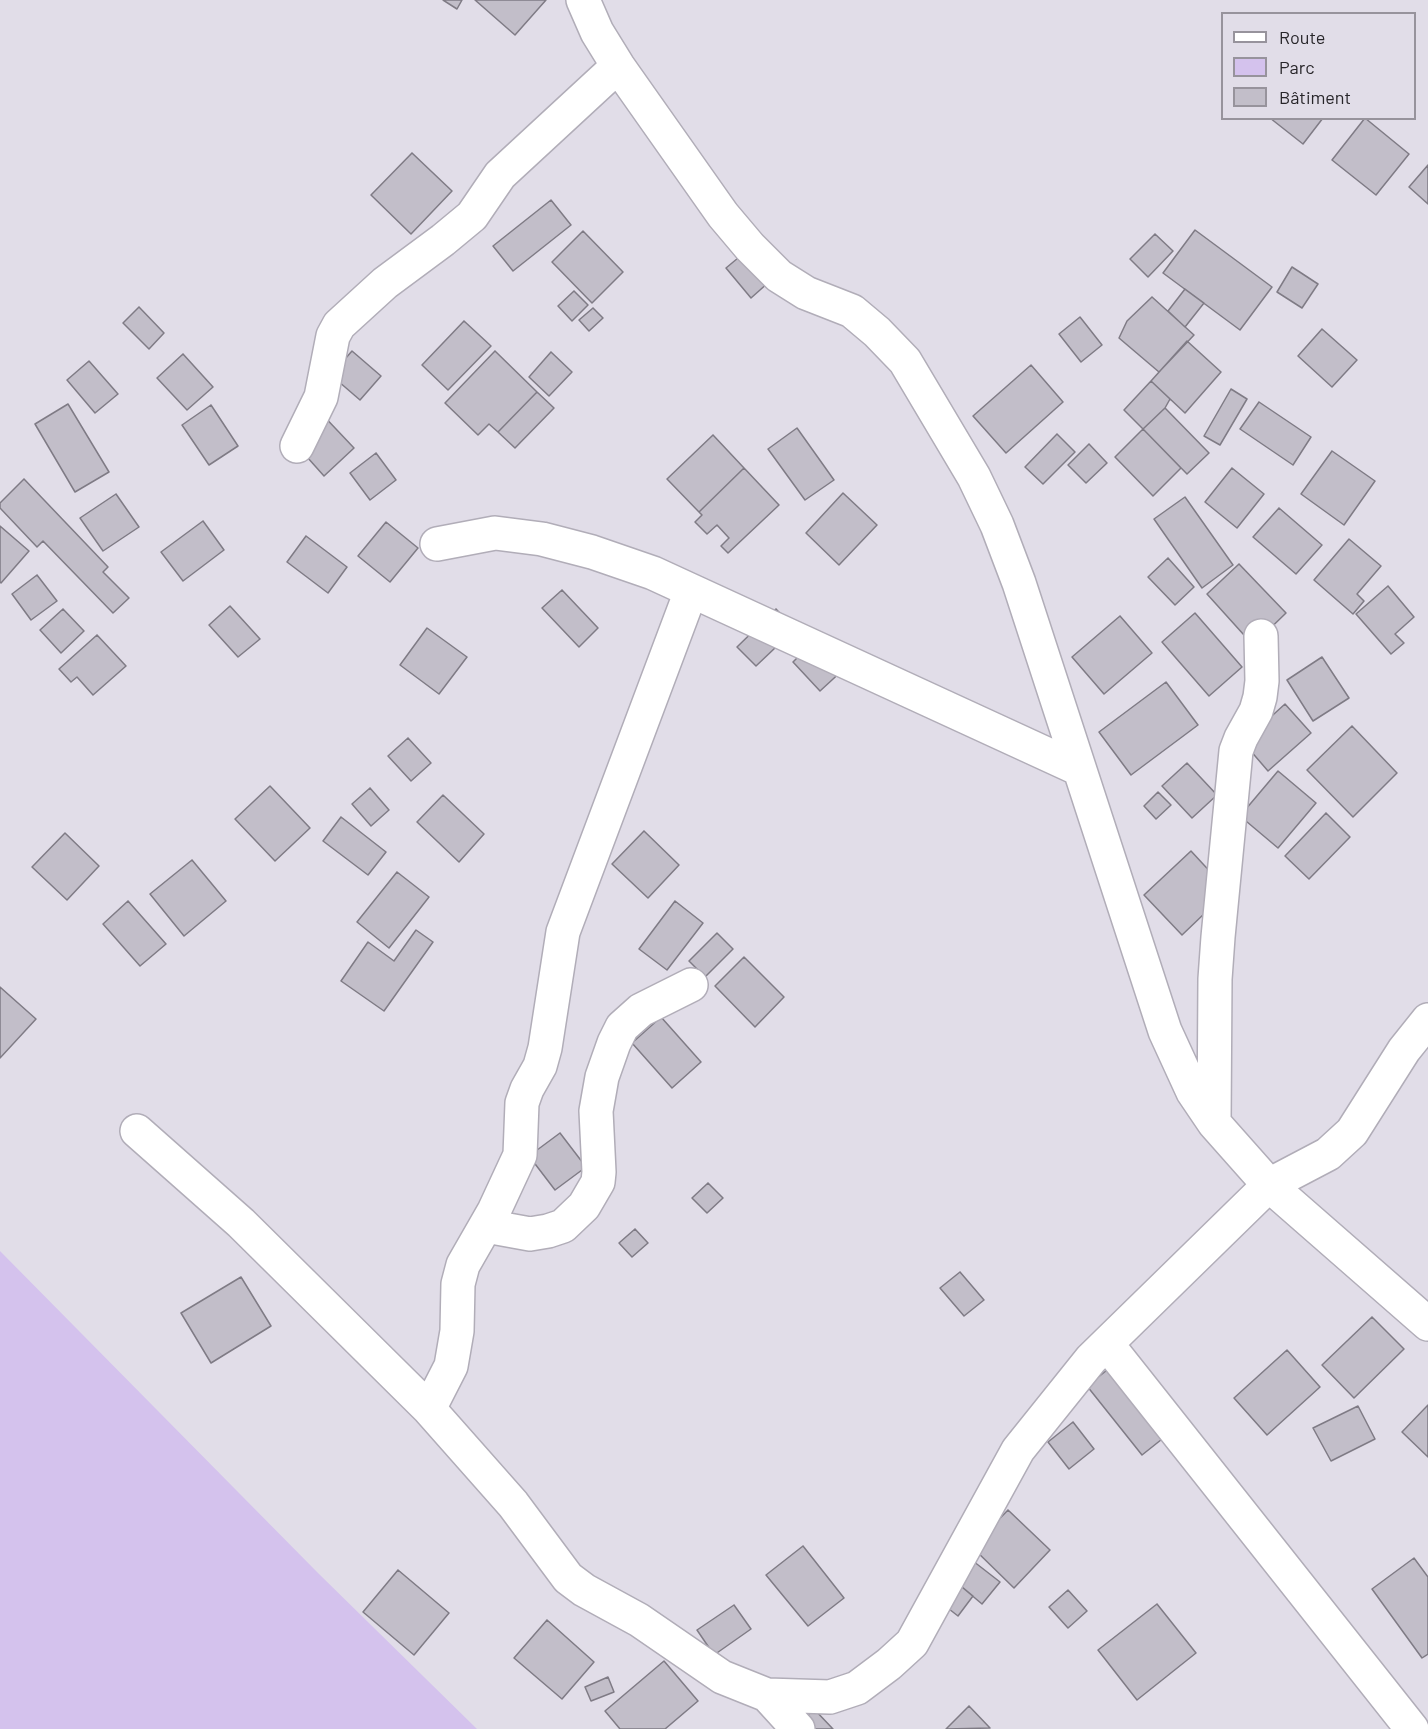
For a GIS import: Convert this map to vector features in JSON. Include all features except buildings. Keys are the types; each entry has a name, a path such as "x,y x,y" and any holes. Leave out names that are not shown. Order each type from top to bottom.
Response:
{"street":[{"path":"583,0 597,32 618,66 723,214 764,261 779,276 806,293 852,311 877,332 904,361 974,477 998,525 1165,1031 1193,1092 1214,1123 1269,1185 1428,1324"},
{"path":"297,446 321,397 333,336 339,326 385,283 471,216 500,175 618,66"},
{"path":"437,544 495,533 542,539 592,552 652,573 1079,769"},
{"path":"429,1409 451,1366 457,1331 458,1284 463,1265 486,1226 520,1155 522,1103 540,1066 545,1048 563,932 691,591"},
{"path":"1214,1123 1215,979 1220,914 1236,751 1256,711 1260,697 1261,636"},
{"path":"486,1226 530,1234 548,1231 563,1226 584,1206 598,1182 596,1111 602,1077 614,1042 622,1027 641,1010 691,985"},
{"path":"136,1131 241,1223 429,1409 513,1504 568,1578 591,1595 639,1620 722,1677 768,1695 830,1697 857,1688 912,1643 1018,1450 1091,1359 1269,1185 1328,1154 1352,1132 1404,1050 1428,1020"},
{"path":"1107,1344 1412,1729"},
{"path":"768,1695 798,1729"}],"green space":[{"path":"0,1251 318,1573 477,1729 0,1729"}]}
